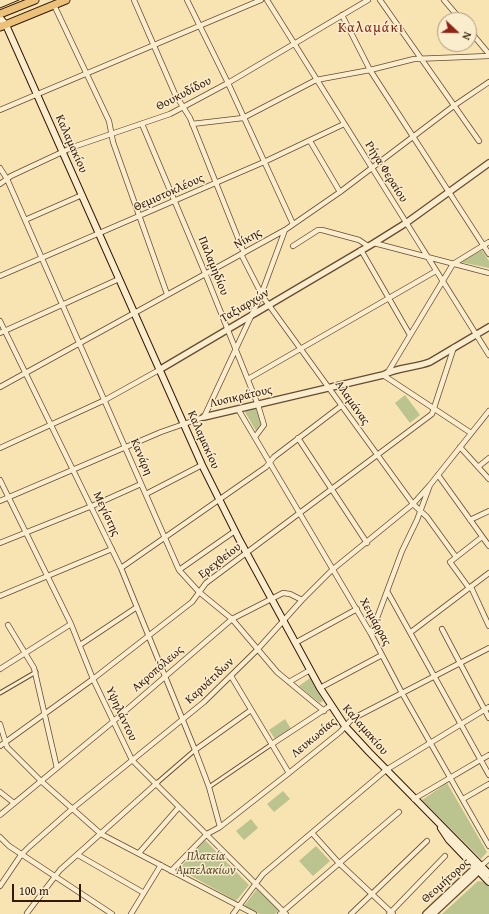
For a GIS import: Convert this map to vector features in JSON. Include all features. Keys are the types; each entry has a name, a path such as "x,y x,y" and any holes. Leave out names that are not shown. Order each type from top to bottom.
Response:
{"highway":[{"path":"0,13 12,10 35,0"},
{"path":"3,26 66,0"}],"main road":[{"path":"3,26 12,10"},
{"name":"Καλαμακίου","path":"0,18 63,152 202,465 234,531 330,706 345,726 441,827 445,836 478,868"},
{"path":"478,868 489,874"},
{"path":"478,868 489,882"}],"street":[{"path":"0,13 27,0"},
{"name":"Αλαμάνας","path":"134,0 182,107 192,124 243,254 261,295 301,348 377,456 413,504 421,511 456,557"},
{"path":"187,0 228,83 293,224"},
{"path":"0,110 261,0"},
{"name":"Ρήγα Φεραίου","path":"267,0 489,355"},
{"name":"Θουκυδίδου","path":"0,184 7,179 63,152 170,114 228,83 293,43 368,0"},
{"path":"380,0 480,141"},
{"path":"444,0 454,12"},
{"path":"54,5 109,121 112,142 167,294"},
{"path":"342,15 370,70 489,254"},
{"path":"477,40 489,55"},
{"path":"192,124 243,118 316,80 370,70 421,58 489,55"},
{"name":"Νίκης","path":"0,387 285,230 372,169 455,105 489,82"},
{"name":"Παλαμηδίου","path":"142,124 258,404 264,425 255,438"},
{"name":"Θεμιστοκλέους","path":"0,276 216,184 344,124"},
{"path":"310,141 340,192"},
{"name":"Ταξιαρχών","path":"0,448 106,400 159,370 374,243 489,164"},
{"name":"Κανάρη","path":"0,168 7,179 106,400 179,570 199,592 232,619 257,650 288,682 324,711"},
{"path":"25,220 82,195"},
{"path":"204,417 261,295 285,230"},
{"path":"293,246 318,230 359,240 368,246"},
{"path":"471,433 386,373 453,264 489,242"},
{"path":"374,243 489,273"},
{"path":"362,250 410,336"},
{"path":"248,378 436,271"},
{"path":"2,332 119,279"},
{"name":"Μεγίστης","path":"0,321 2,332 26,373 122,568 195,750 209,787 220,827"},
{"name":"Λυσικράτους","path":"0,501 183,424 204,417 420,366 430,362 489,327"},
{"path":"435,409 454,347"},
{"path":"122,568 164,537 219,500 341,406"},
{"name":"Ερεχθείου","path":"2,745 93,679 192,602 206,583 377,456 432,414 435,409"},
{"name":"Χειμάρρας","path":"238,410 300,513 332,570 372,634 402,693 489,846"},
{"name":"Καρυάτιδων","path":"0,886 22,854 72,809 204,702 257,650 302,600 332,570 413,504 489,411"},
{"path":"298,438 367,543"},
{"path":"460,447 489,479"},
{"path":"478,467 489,458"},
{"path":"146,494 202,465"},
{"path":"438,475 489,546"},
{"name":"Υψηλάντου","path":"0,480 71,624 93,679 132,760 157,783 179,807 256,883 283,913"},
{"path":"0,543 92,506 141,484"},
{"path":"372,634 402,551 421,511 430,485"},
{"path":"470,520 489,511"},
{"path":"179,570 234,531"},
{"path":"482,538 450,562 470,588 489,626"},
{"path":"0,596 112,549"},
{"path":"411,632 489,573"},
{"path":"387,591 489,775"},
{"name":"Ακροπόλεως","path":"0,814 114,721 232,619 272,598 287,593 302,600"},
{"path":"80,645 137,607"},
{"path":"295,643 357,609"},
{"path":"0,669 71,624"},
{"path":"8,625 36,672 57,768"},
{"path":"442,629 487,708 489,718"},
{"name":"Λευκωσίας","path":"171,870 207,834 220,827 340,732 352,719 489,648"},
{"path":"320,688 382,655"},
{"path":"288,682 310,670"},
{"path":"0,693 36,672"},
{"path":"231,676 289,772"},
{"path":"209,787 330,706"},
{"path":"233,914 263,874 386,770 460,723 487,708"},
{"path":"27,913 55,875 195,750 251,710"},
{"path":"0,724 2,745 41,782 101,834 254,914"},
{"path":"414,799 489,755"},
{"path":"463,799 489,784"},
{"path":"0,792 14,803"},
{"path":"139,853 179,807"},
{"path":"283,913 338,862 399,812"},
{"path":"312,833 338,862 391,913 445,856"},
{"path":"0,838 112,914"},
{"path":"351,914 427,841"},
{"path":"78,855 144,893"},
{"name":"Θεομήτορος","path":"426,914 489,859"},
{"path":"131,914 161,865"},
{"name":"Θεομήτορος","path":"434,914 478,868"}],"green space":[{"path":"482,250 489,261 489,268 460,262"},
{"path":"405,395 420,415 410,423 395,403"},
{"path":"256,408 262,424 256,431 245,412"},
{"path":"310,678 323,701 320,703 299,686"},
{"path":"285,719 291,729 275,739 269,730"},
{"path":"447,783 487,852 481,859 422,800"},
{"path":"283,791 290,799 274,812 267,804"},
{"path":"251,819 258,828 244,840 236,831"},
{"name":"Πλατεία Αμπελακίων","path":"205,840 249,885 236,901 179,869"},
{"path":"316,846 330,861 313,876 299,861"},
{"path":"478,881 484,882 489,887 489,914 442,914"},
{"path":"257,889 279,910 275,914 260,914 244,906"}],"tram line":[{"path":"0,8 19,0"}],"district":[{"name":"Καλαμάκι","path":"371,28"}]}
